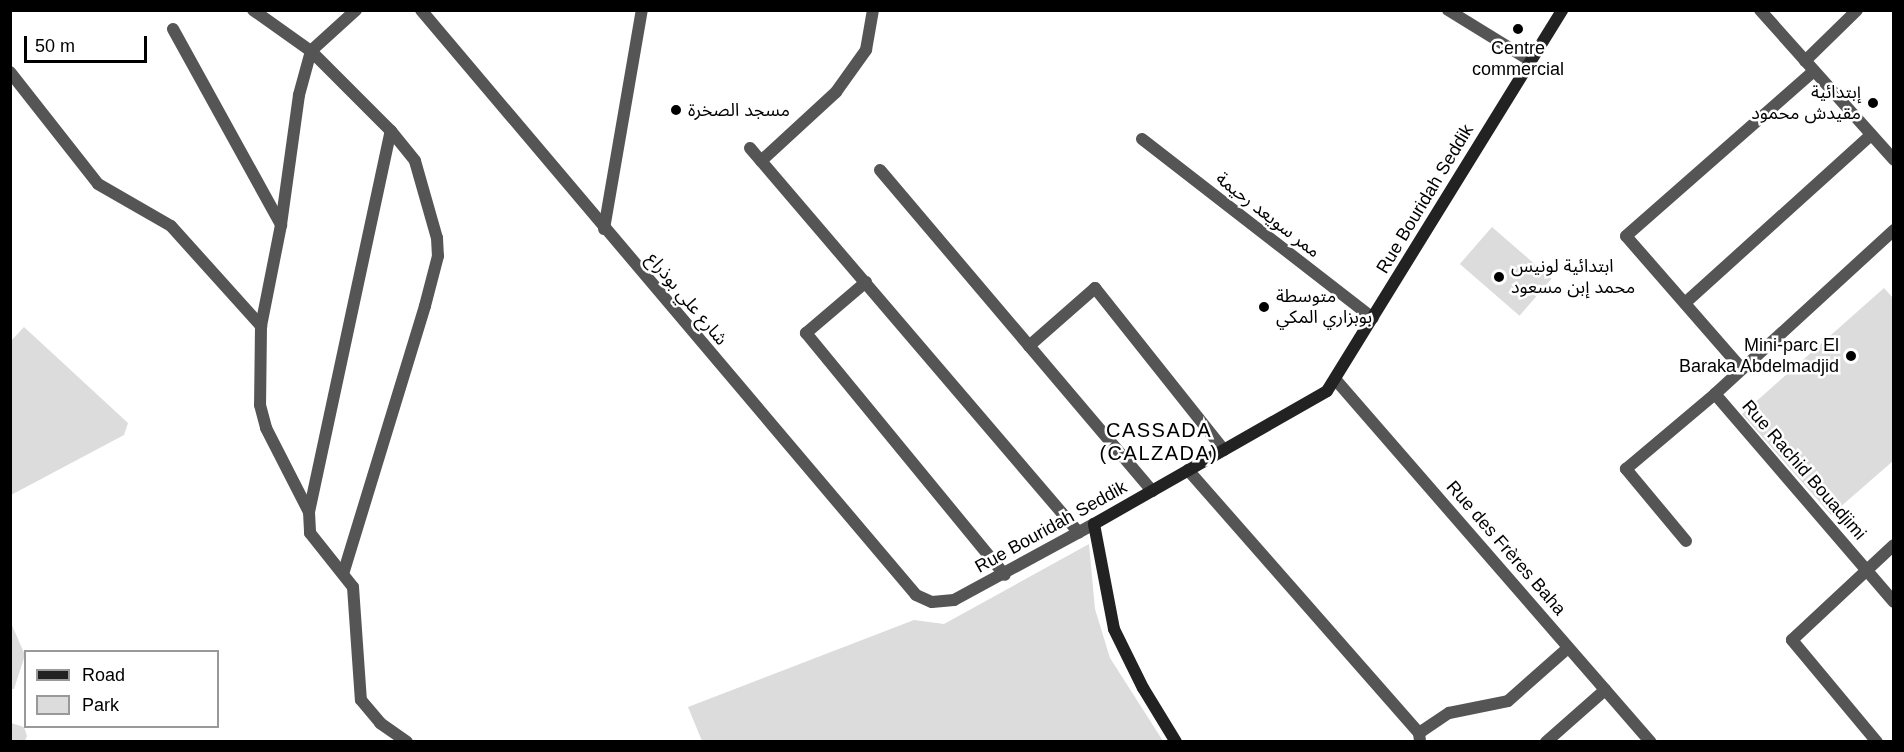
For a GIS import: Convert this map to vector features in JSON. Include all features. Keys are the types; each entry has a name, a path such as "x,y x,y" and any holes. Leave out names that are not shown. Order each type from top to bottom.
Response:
{"main road":[{"name":"Rue Bouridah Seddik","path":"1094,524 1327,390 1562,10"},
{"path":"1094,524 1114,629 1143,688 1176,741"}],"street":[{"path":"253,10 311,51 391,131 415,161 437,238 438,256 343,574"},
{"path":"309,512 266,428 260,405 261,326 281,225 299,95 311,51 356,10"},
{"name":"شارع علي بوذراع","path":"421,10 900,580 916,595 932,602"},
{"path":"604,229 642,10"},
{"path":"761,162 836,92 866,50 873,10"},
{"path":"1448,10 1532,61"},
{"path":"1760,10 1893,160"},
{"path":"1805,61 1857,10"},
{"path":"173,29 281,225"},
{"path":"1742,369 1626,236 1814,71"},
{"path":"10,72 98,184 171,226 261,326"},
{"path":"391,131 309,512 310,533 353,587 362,700 380,723 407,741"},
{"path":"1685,303 1871,135"},
{"name":"ممر سويعد رحيمة","path":"1142,139 1373,318"},
{"path":"750,148 1079,533"},
{"path":"880,170 1152,491"},
{"path":"1686,541 1626,469 1715,394 1893,230"},
{"path":"866,282 806,333 1005,575"},
{"path":"1029,346 1095,288 1224,450"},
{"name":"Rue des Frères Baha","path":"1335,379 1650,741"},
{"name":"Rue Rachid Bouadjimi","path":"1715,394 1893,602"},
{"path":"1188,470 1419,737 1449,713 1508,701 1568,648"},
{"name":"Rue Bouridah Seddik","path":"932,602 954,600 1005,575 1094,524"},
{"path":"1877,741 1792,640 1893,545"},
{"path":"1546,741 1605,690"}],"green space":[{"path":"1492,227 1552,279 1519,316 1460,264"},
{"name":"Mini-parc El Baraka Abdelmadjid","path":"1884,288 1893,298 1893,461 1831,515 1742,414"},
{"path":"24,327 128,423 124,435 11,495 11,341"},
{"path":"1089,544 1095,609 1110,658 1163,741 702,741 688,707 914,620 944,624"},
{"path":"11,623 24,653 24,658 14,689 11,689"},
{"path":"11,723 24,727 27,736 25,741 11,741"}],"place":[{"name":"Centre commercial","path":"1518,29"},
{"name":"إبتدائية مقيدش محمود","path":"1873,103"},
{"name":"مسجد الصخرة","path":"676,110"},
{"name":"ابتدائية لونيس محمد إبن مسعود","path":"1499,277"},
{"name":"متوسطة بوبزاري المكي","path":"1264,307"},
{"name":"Mini-parc El Baraka Abdelmadjid","path":"1851,356"}],"district":[{"name":"CASSADA (CALZADA)","path":"1159,442"}]}
